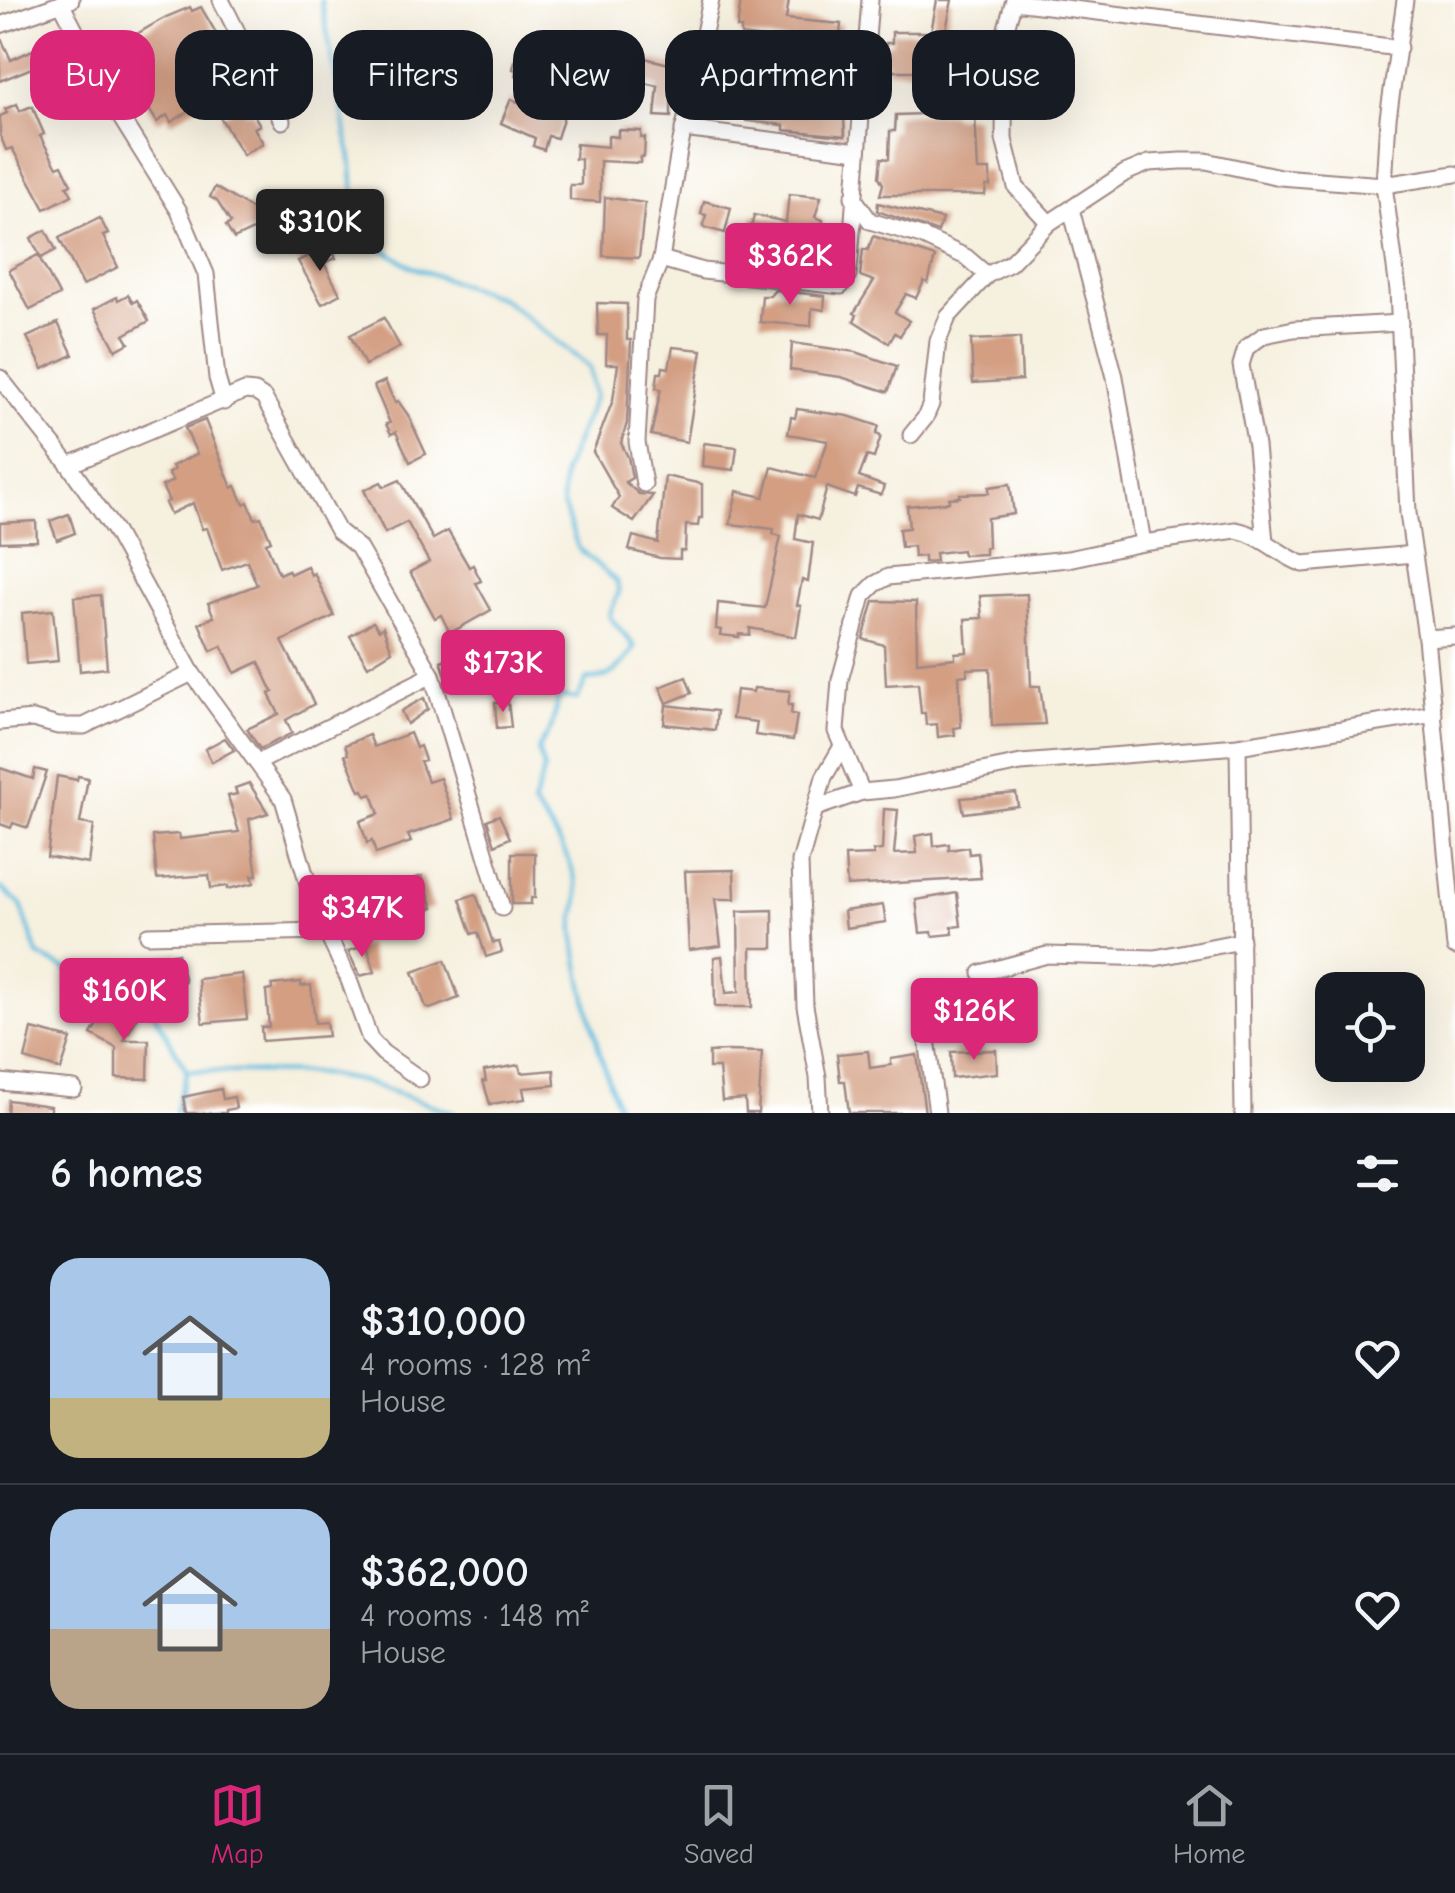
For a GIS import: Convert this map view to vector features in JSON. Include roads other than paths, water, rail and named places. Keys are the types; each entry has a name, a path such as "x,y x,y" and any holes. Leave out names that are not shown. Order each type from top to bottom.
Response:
{"street":[{"path":"221,0 282,121"},
{"path":"644,484 637,442 645,299 661,259 683,129 712,0"},
{"path":"661,259 703,271 841,286 848,275 870,0"},
{"path":"1405,0 1384,185 1400,323 1408,513 1426,638 1455,948"},
{"path":"1049,223 1016,187 1004,139 1005,32 1014,1 1399,48"},
{"path":"0,25 66,2 116,110 179,212 206,274 216,378 224,402"},
{"path":"683,129 858,151"},
{"path":"912,435 926,418 931,404 938,341 948,317 988,275 1010,264 1049,223 1103,186 1150,162 1206,161 1280,177 1384,185 1455,174"},
{"path":"853,197 870,221"},
{"path":"1071,209 1116,377 1143,543"},
{"path":"850,229 870,221 921,236 966,257 988,275"},
{"path":"1265,542 1256,446 1241,365 1246,348 1264,335 1294,329 1400,323"},
{"path":"0,378 114,530 192,673 282,798 315,908 349,980 370,1039 420,1078"},
{"path":"69,465 244,391 264,398 338,530 358,546 432,675 502,908"},
{"path":"862,792 836,732 840,680 855,616 863,596 875,584 902,575 1068,559 1143,543 1236,530 1251,532 1288,559 1302,564 1414,554"},
{"path":"1426,638 1455,636"},
{"path":"0,722 33,719 58,726 84,726 192,673"},
{"path":"257,763 432,675"},
{"path":"816,808 862,792 1021,762 1238,746 1434,714"},
{"path":"1238,746 1243,1113"},
{"path":"820,1113 806,1006 800,862 824,777 841,748"},
{"path":"148,935 326,930"},
{"path":"980,973 1047,955 1155,958 1240,941"},
{"path":"923,1009 937,1113"},
{"path":"0,1082 74,1089"}],"waterway":[{"path":"321,0 351,158 356,215 377,245 412,267 503,299 589,367 595,396 564,471 562,502 578,548 616,581 619,592 609,616 635,647 609,675 587,679 577,699 559,696 551,729 538,749 544,770 533,805 573,870 578,900 574,928 582,979 598,1047 620,1113"},
{"path":"0,887 21,905 38,955 154,1013 187,1071 175,1113"},
{"path":"187,1071 315,1073 360,1081 455,1113"}]}
